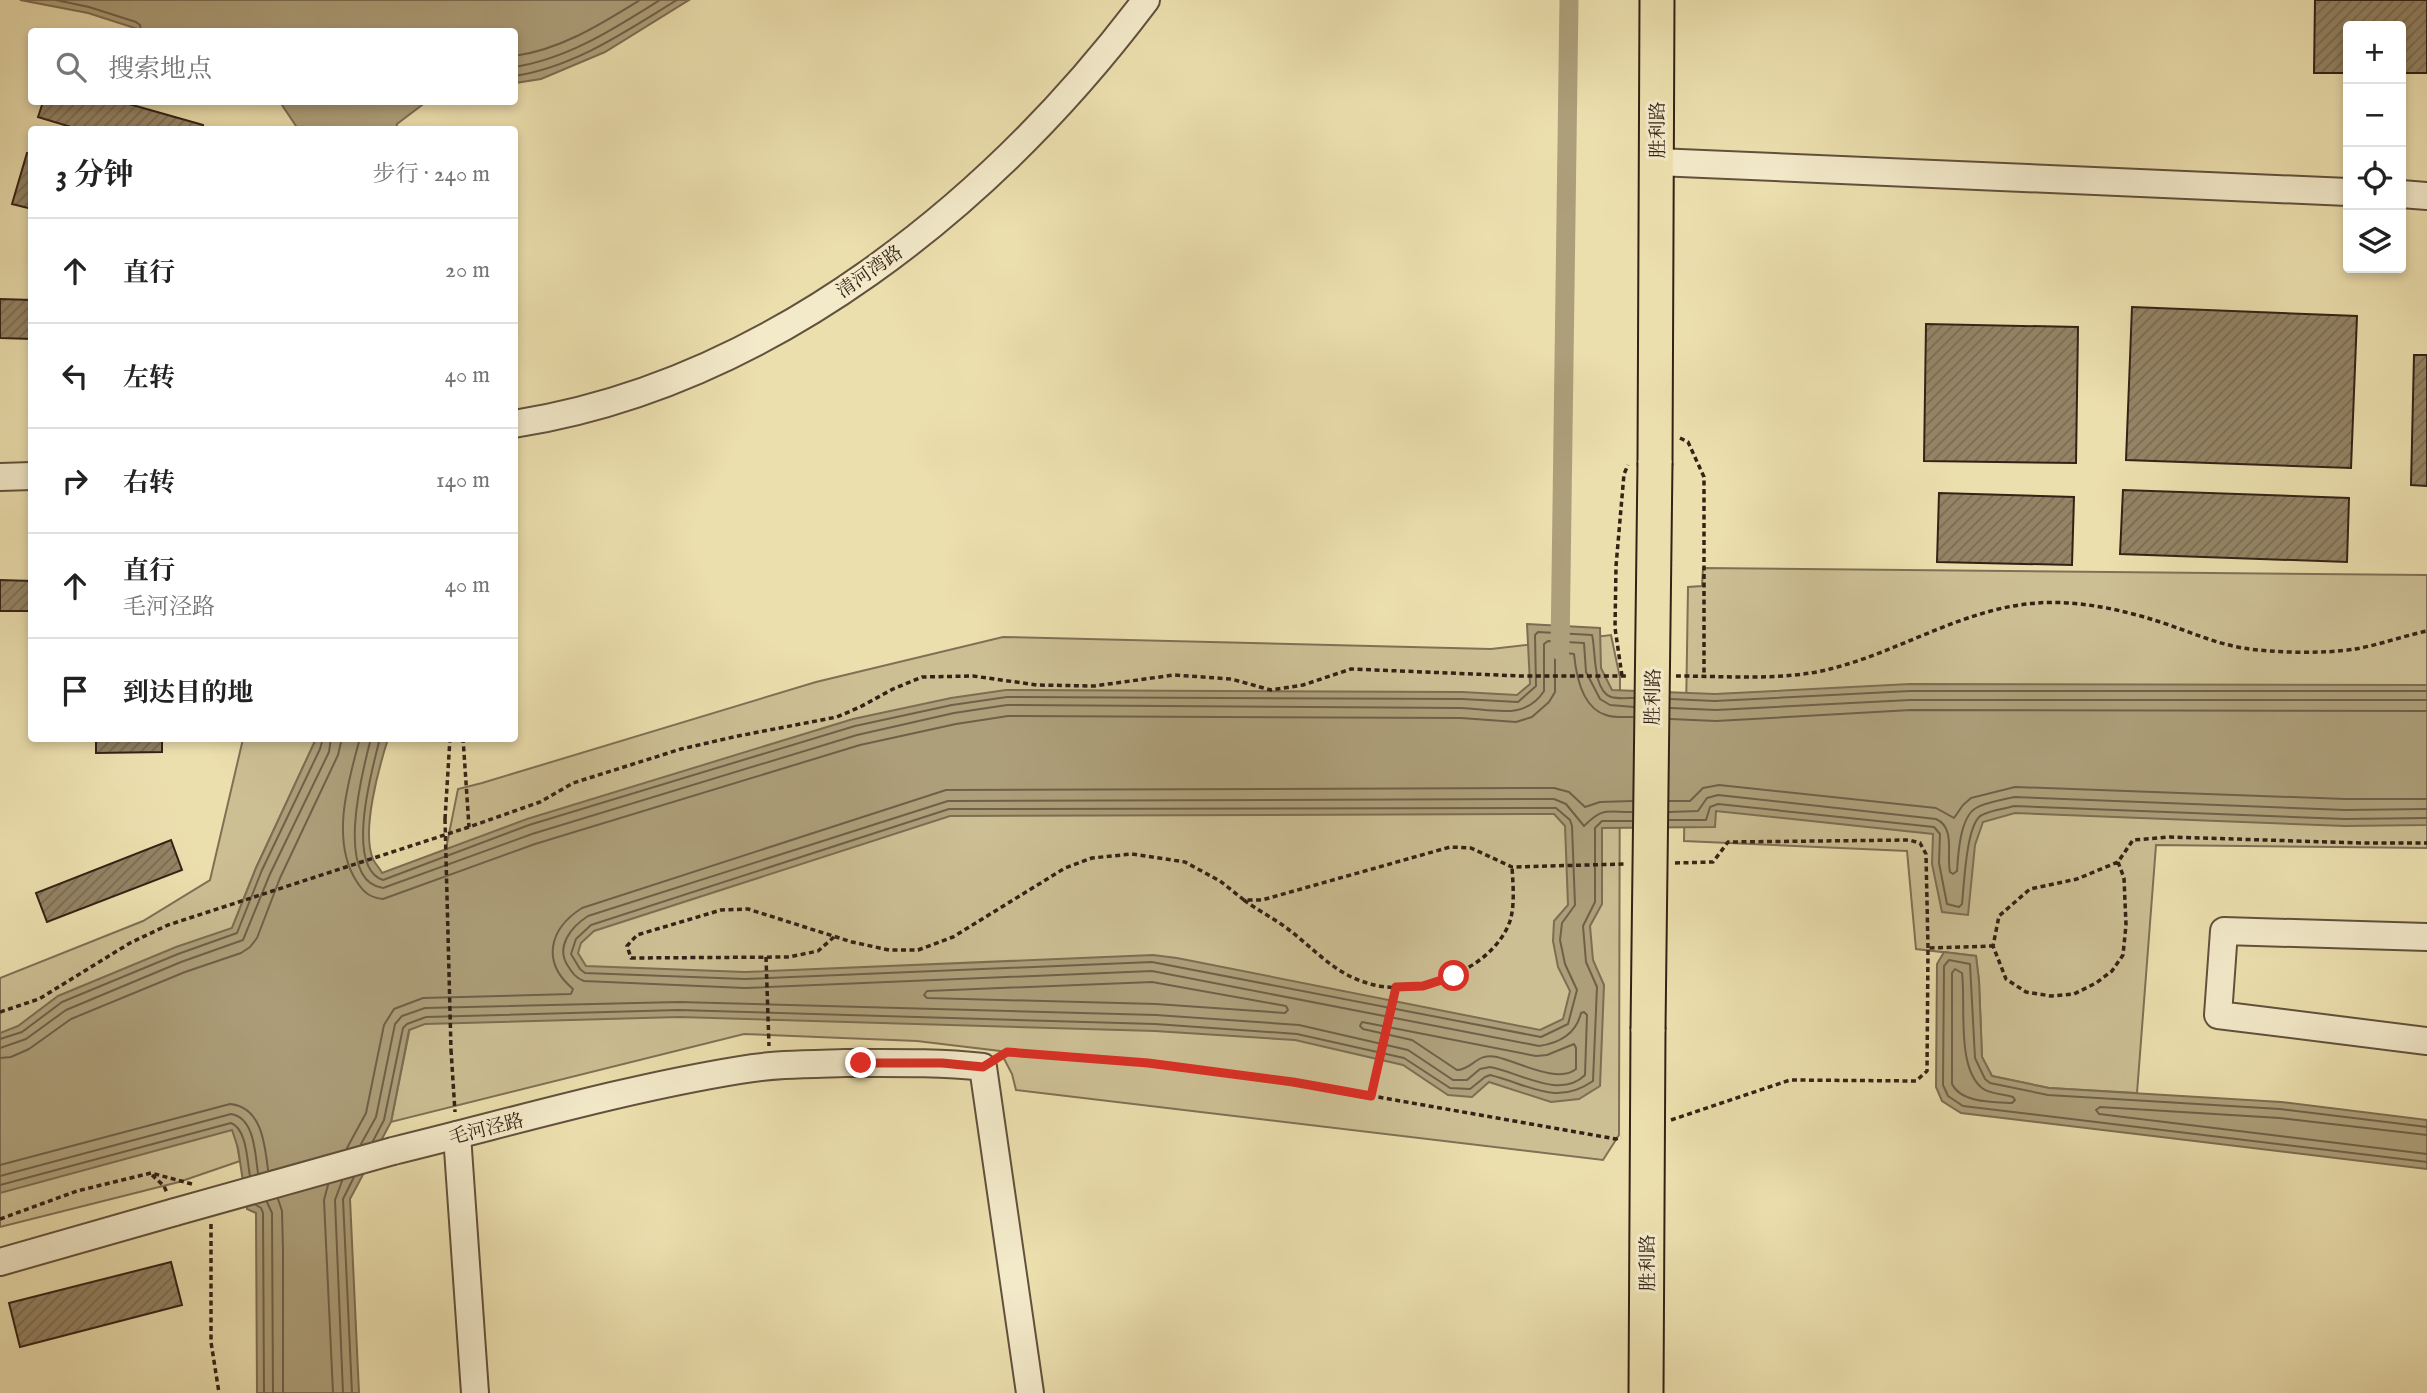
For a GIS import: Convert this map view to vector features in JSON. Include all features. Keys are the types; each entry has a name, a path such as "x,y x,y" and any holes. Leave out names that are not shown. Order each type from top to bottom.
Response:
{"main road":[{"name":"胜利路","path":"1646,1393 1648,1029 1642,463 1655,428 1657,0"}],"street":[{"name":"清河湾路","path":"518,423 622,399 682,377 750,344 853,284 954,207 1004,160 1062,101 1146,0"},
{"path":"1657,162 2343,192"},
{"path":"2406,194 2427,196"},
{"path":"0,477 28,476"},
{"path":"2427,937 2224,932 2218,1015 2427,1041"},
{"name":"毛河泾路","path":"0,1262 393,1151 677,1082 742,1069 804,1064 929,1063 983,1067"},
{"path":"983,1067 1030,1393"},
{"path":"457,1135 475,1393"}],"path":[{"path":"1655,428 1688,442 1704,477 1704,676 1798,675 1830,669 1973,617 2004,608 2038,603 2076,604 2117,611 2157,620 2203,638 2245,648 2325,651 2355,649 2427,631"},
{"path":"1622,676 1615,628 1616,566 1624,474 1642,463"},
{"path":"0,1012 39,999 130,943 168,925 469,827 540,802 573,783 681,749 836,717 922,677 973,676 1037,685 1094,686 1174,675 1231,679 1271,690 1295,687 1351,669 1521,676 1601,676"},
{"path":"450,742 445,819 451,1050 457,1135"},
{"path":"463,742 469,827"},
{"path":"2119,862 2124,878 2126,925 2123,955 2112,971 2074,994 2051,996 2026,992 2006,979 1993,946 1999,916 2030,889 2077,879 2119,862 2133,840 2170,837 2360,844 2427,843"},
{"path":"1672,863 1713,862 1728,842 1909,840 1920,843 1926,854 1927,1071 1916,1081 1790,1080 1692,1114"},
{"path":"1244,900 1262,900 1450,847 1471,848 1512,867 1632,864"},
{"path":"834,937 818,951 789,957 631,958 627,946 637,935 721,910 748,909 834,937 889,950 918,950 953,937 1065,868 1093,858 1132,854 1185,862 1220,881 1281,924 1338,970 1366,983 1396,987 1423,986 1454,976 1477,961 1496,943 1510,921 1514,888 1512,867"},
{"path":"1928,948 1993,946"},
{"path":"766,957 770,1067"},
{"path":"1371,1096 1396,987"},
{"path":"983,1067 1007,1052 1148,1063 1293,1082 1616,1139"},
{"path":"0,1219 77,1191 150,1173 189,1182 196,1187"},
{"path":"209,1214 212,1225 211,1342 219,1393"}],"shaded area":[{"path":"1703,568 2427,575 2427,848 2156,845 2137,1093 2049,1088 1992,1076 1982,1057 1976,956 1916,949 1907,851 1684,841 1688,587 1702,586"},
{"path":"1611,635 1620,678 1619,1135 1603,1160 1016,1090 1012,1074 1000,1051 917,1041 744,1034 391,1122 458,789 816,682 1003,637 1491,649"},
{"path":"242,742 315,742 256,868 232,928 232,1118 240,1161 179,1182 0,1227 0,978 143,921 210,880"}],"water":[{"path":"20,0 689,0 605,52 541,79 518,83 518,28 135,28 88,13"},
{"path":"282,105 422,105 397,126 296,126"},
{"path":"1527,624 1600,628 1601,668 1612,690 1715,694 1910,684 2427,685 2427,825 2345,826 2015,813 1983,822 1975,845 1968,915 1942,912 1932,864 1933,834 1716,811 1715,827 1602,828 1602,904 1590,926 1593,960 1604,985 1600,1086 1579,1099 1551,1102 1489,1082 1472,1097 1448,1095 1403,1065 1295,1040 1155,1031 679,1017 425,1024 409,1030 391,1122 350,1199 359,1393 257,1393 256,1213 247,1209 238,1148 232,1130 0,1193 0,1033 18,1026 58,996 176,947 232,928 256,868 315,742 387,742 373,799 369,832 373,859 382,873 527,819 853,719 951,698 1006,690 1462,692 1517,695 1530,684","holes":["1554,814 1565,826 1568,905 1554,921 1553,941 1558,967 1570,991 1563,1019 1540,1030 1153,955 745,972 586,966 578,953 581,943 594,931 950,816"]},
{"path":"1944,952 1976,956 1982,1057 1992,1076 2049,1088 2281,1102 2427,1120 2427,1169 1961,1113 1942,1101 1936,1087 1937,964"}],"building":[{"path":"2315,0 2427,0 2427,73 2406,73 2406,21 2343,21 2343,73 2314,73"},
{"path":"42,105 133,105 203,125 68,126 38,117"},
{"path":"27,153 28,153 28,208 12,204"},
{"path":"0,299 28,300 28,339 0,338"},
{"path":"2132,307 2357,316 2351,468 2126,460"},
{"path":"1926,324 2078,327 2076,463 1924,461"},
{"path":"2414,355 2427,355 2427,486 2411,485"},
{"path":"2123,490 2349,498 2347,562 2120,554"},
{"path":"1939,493 2074,497 2072,565 1937,562"},
{"path":"0,580 28,581 28,611 0,611"},
{"path":"96,742 162,742 162,752 96,753"},
{"path":"171,840 182,870 47,922 36,893"},
{"path":"171,1262 182,1305 20,1347 9,1303"}],"waterway":[{"path":"1560,651 1569,0"}],"route":[{"path":"861,1063 942,1063 983,1067 1007,1052 1148,1063 1293,1082 1371,1096 1396,987 1423,986 1454,976"}]}
